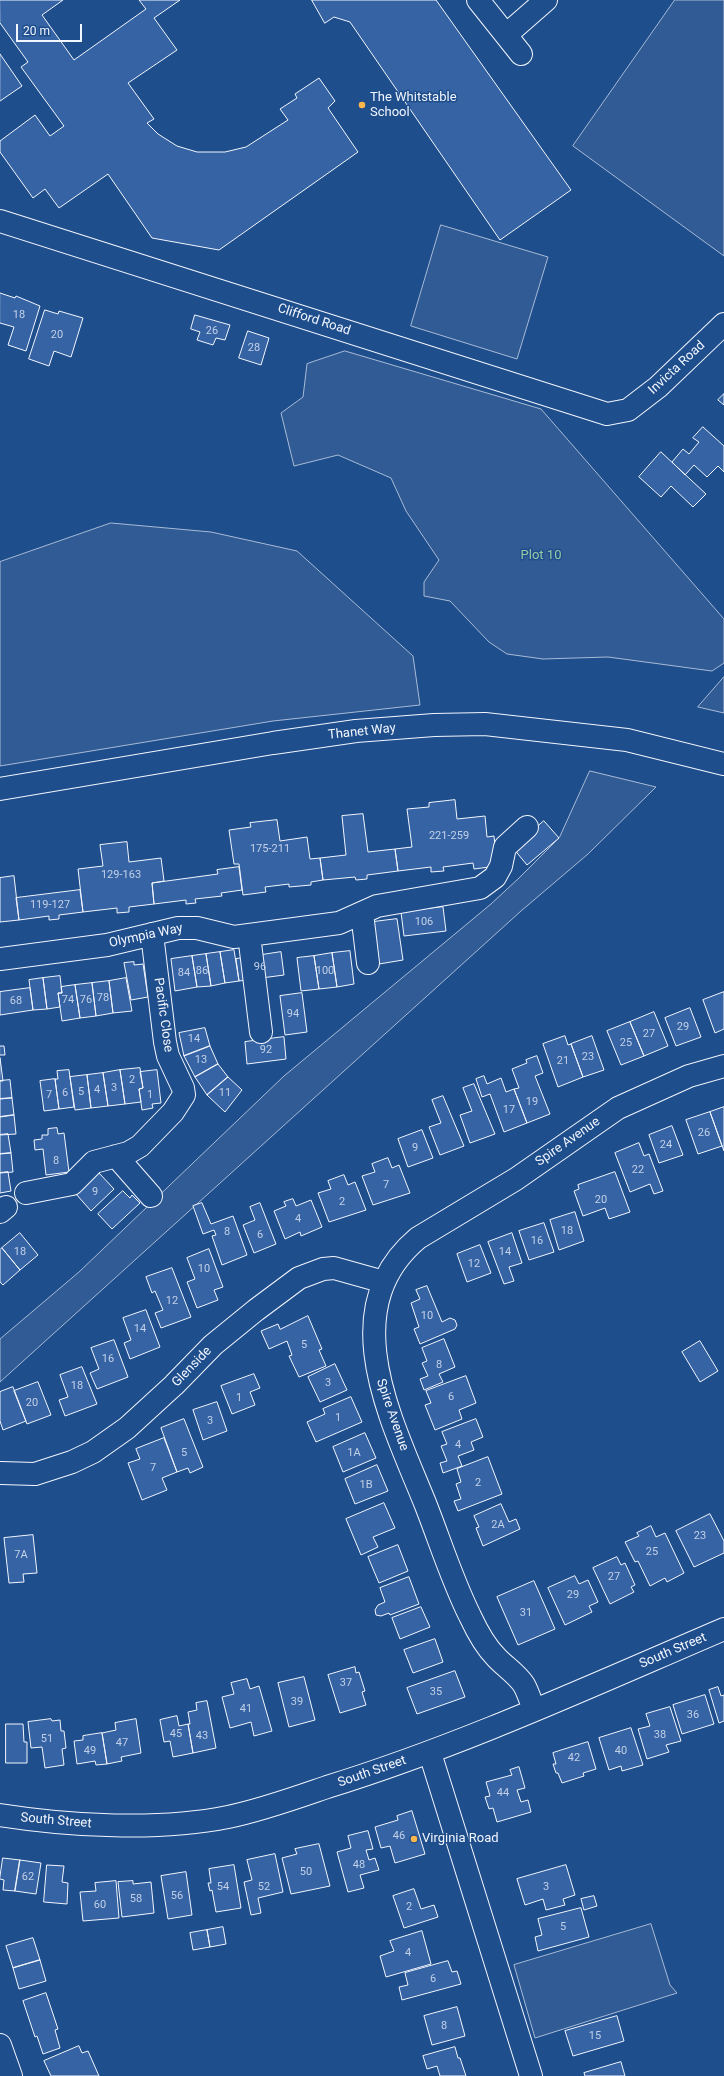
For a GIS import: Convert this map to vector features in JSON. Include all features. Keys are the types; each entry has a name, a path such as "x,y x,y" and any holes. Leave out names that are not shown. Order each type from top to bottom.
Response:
{"street":[{"path":"478,0 521,54"},
{"path":"506,35 546,0"},
{"name":"Clifford Road","path":"0,221 607,414 628,410"},
{"name":"Invicta Road","path":"628,410 658,387 724,324"},
{"name":"Thanet Way","path":"0,789 356,731 434,725 485,724 627,740 724,764"},
{"name":"Olympia Way","path":"0,959 108,945 189,927 213,930 234,937 339,923 377,906 480,888 495,877 501,866 505,847 527,827"},
{"path":"362,913 368,963"},
{"name":"Pacific Close","path":"26,1193 68,1186 94,1162 116,1156 140,1146 173,1112 184,1095 183,1088 168,1056 165,1042 152,934"},
{"path":"249,935 261,1032"},
{"name":"Spire Avenue","path":"534,1710 524,1685 494,1655 470,1617 386,1404 378,1373 375,1348 375,1318 378,1301 384,1282 398,1258 418,1238 516,1179 618,1108 689,1076 724,1066"},
{"path":"116,1156 151,1196"},
{"name":"Glenside","path":"1,1473 35,1474 72,1462 93,1452 132,1423 174,1385 213,1345 299,1278 323,1269 334,1268 384,1282"},
{"name":"South Street","path":"0,1815 100,1825 169,1824 228,1817 343,1782 430,1753 724,1629"},
{"path":"430,1753 531,2076"},
{"path":"0,2045 11,2076"}],"shaded area":[{"path":"675,0 724,0 724,256 573,146"},
{"path":"441,225 548,257 517,359 411,326"},
{"name":"Plot 10","path":"345,351 541,409 724,619 724,663 712,671 608,657 543,659 507,654 489,642 450,601 424,596 424,582 439,560 406,511 391,478 338,455 294,466 281,413 303,397 307,364"},
{"path":"111,523 211,532 297,551 413,656 420,705 273,721 0,766 0,562"},
{"path":"724,677 724,713 698,707"},
{"path":"590,771 656,787 588,854 521,911 0,1382 0,1339 79,1272 284,1076 491,904 519,878 559,838"},
{"path":"651,1924 670,1985 677,1993 535,2038 514,1965"}],"building":[{"path":"0,0 63,0 42,15 74,60 146,9 139,0 180,0 154,18 177,50 128,83 154,119 147,123 158,134 177,146 197,152 225,152 246,147 288,120 280,109 297,98 295,94 319,78 335,101 328,108 358,152 219,250 152,238 108,174 59,208 45,189 33,198 0,152 0,141 35,115 50,136 64,126 21,67 28,62 0,23"},
{"path":"312,0 436,0 571,190 500,240 350,22 334,17 325,23"},
{"path":"0,54 22,86 0,101"},
{"path":"0,293 15,298 16,296 40,306 26,351 8,345 14,327 0,323"},
{"path":"45,310 58,314 59,311 83,318 71,357 54,351 49,366 29,359"},
{"path":"195,315 230,325 225,340 216,338 213,345 197,340 200,332 191,329"},
{"path":"248,331 269,338 261,365 239,358"},
{"path":"724,394 724,405 718,400"},
{"path":"703,427 724,446 724,472 718,466 707,477 694,465 685,475 672,462 683,449 689,454 699,442 693,438"},
{"path":"661,452 706,494 693,507 671,486 661,497 639,477"},
{"path":"455,800 457,819 485,816 487,837 494,836 497,866 474,869 473,863 443,867 444,871 431,872 431,867 398,871 395,849 412,847 407,809 429,807 429,803"},
{"path":"363,814 368,852 395,849 398,871 367,875 367,879 356,880 355,877 323,880 320,858 346,855 342,816"},
{"path":"277,820 280,841 307,837 310,859 320,858 323,880 311,882 311,885 289,887 289,884 265,887 266,892 243,895 239,864 234,864 229,830 251,827 250,823"},
{"path":"544,821 559,838 527,865 513,848"},
{"path":"127,842 129,862 161,858 164,881 152,883 154,904 129,907 129,912 117,913 117,908 83,912 78,869 103,866 100,845"},
{"path":"239,867 242,890 221,893 222,896 195,899 196,903 186,904 186,900 154,904 152,883 218,874 217,870"},
{"path":"14,876 19,920 0,922 0,878"},
{"path":"80,890 83,912 59,915 59,919 49,920 49,916 19,920 16,898"},
{"path":"443,907 446,931 404,936 401,912"},
{"path":"397,919 403,960 379,964 373,922"},
{"path":"234,950 239,981 225,983 220,952"},
{"path":"350,951 354,984 337,987 332,953"},
{"path":"220,952 225,983 211,986 206,954"},
{"path":"281,952 284,975 239,981 236,959"},
{"path":"332,953 337,987 319,989 314,956"},
{"path":"206,954 211,986 197,987 192,956"},
{"path":"192,956 197,987 175,991 171,959"},
{"path":"314,956 319,989 301,991 297,958"},
{"path":"134,962 134,965 143,964 148,997 131,1000 124,963"},
{"path":"60,976 62,993 58,993 60,1007 47,1009 43,978"},
{"path":"43,978 47,1009 33,1010 29,980"},
{"path":"126,978 132,1011 113,1013 109,981"},
{"path":"109,981 113,1013 96,1016 92,983"},
{"path":"92,983 96,1016 80,1018 75,985"},
{"path":"75,985 80,1018 62,1021 58,993 62,993 61,987"},
{"path":"30,988 33,1010 0,1015 0,992"},
{"path":"724,992 724,1029 715,1033 703,1000"},
{"path":"302,993 307,1032 285,1035 280,996"},
{"path":"690,1008 701,1037 676,1046 665,1018"},
{"path":"654,1012 668,1046 644,1056 630,1022"},
{"path":"630,1022 644,1056 621,1065 607,1031"},
{"path":"205,1028 210,1046 184,1056 179,1033"},
{"path":"565,1036 568,1045 571,1044 583,1077 558,1087 543,1044"},
{"path":"592,1036 604,1070 583,1077 571,1044"},
{"path":"284,1037 286,1059 247,1064 245,1042"},
{"path":"0,1046 4,1046 5,1055 0,1055"},
{"path":"210,1046 218,1064 195,1077 184,1056"},
{"path":"537,1056 543,1073 535,1076 550,1114 527,1123 514,1089 519,1088 512,1069 527,1063 526,1060"},
{"path":"0,1058 3,1081 0,1081"},
{"path":"218,1064 228,1077 207,1095 195,1077"},
{"path":"140,1068 143,1088 139,1089 141,1102 125,1104 120,1070"},
{"path":"69,1070 74,1107 59,1109 55,1079 58,1079 57,1071"},
{"path":"120,1070 125,1104 108,1106 103,1073"},
{"path":"157,1070 161,1103 152,1104 153,1108 142,1110 139,1089 143,1088 140,1072"},
{"path":"103,1073 108,1106 91,1108 87,1075"},
{"path":"87,1075 91,1108 75,1110 70,1077"},
{"path":"484,1076 487,1084 501,1078 506,1092 514,1089 527,1123 504,1132 490,1094 482,1097 476,1079"},
{"path":"228,1077 242,1090 225,1112 207,1095"},
{"path":"55,1079 59,1109 44,1111 40,1081"},
{"path":"10,1080 12,1098 0,1099 0,1081"},
{"path":"474,1084 495,1134 470,1143 460,1115 472,1111 463,1088"},
{"path":"443,1096 464,1146 440,1155 429,1127 441,1123 432,1100"},
{"path":"12,1098 14,1115 0,1117 0,1099"},
{"path":"724,1107 724,1151 710,1112"},
{"path":"710,1112 722,1146 698,1154 686,1120"},
{"path":"14,1115 16,1134 0,1135 0,1117"},
{"path":"672,1126 683,1155 659,1163 649,1135"},
{"path":"57,1128 58,1134 64,1133 69,1172 46,1175 43,1149 35,1150 34,1140 42,1139 42,1135 48,1135 48,1129"},
{"path":"422,1130 433,1158 408,1167 398,1139"},
{"path":"8,1134 11,1153 0,1154 0,1135"},
{"path":"639,1143 644,1156 649,1154 663,1191 654,1194 650,1184 630,1192 615,1153"},
{"path":"11,1153 13,1172 0,1173 0,1154"},
{"path":"388,1158 392,1168 399,1165 410,1193 373,1205 362,1176 375,1172 372,1164"},
{"path":"8,1172 11,1191 0,1193 0,1173"},
{"path":"615,1172 630,1212 609,1219 605,1208 583,1216 574,1191 579,1189 578,1185"},
{"path":"99,1173 114,1189 91,1211 76,1194"},
{"path":"344,1175 348,1185 355,1182 366,1210 329,1222 318,1193 331,1189 328,1181"},
{"path":"123,1191 130,1198 132,1195 140,1203 112,1229 98,1214"},
{"path":"293,1199 296,1206 311,1200 322,1227 301,1236 300,1232 285,1239 274,1211 286,1206 284,1202"},
{"path":"202,1203 211,1224 233,1216 247,1255 222,1265 212,1236 216,1235 214,1230 203,1234 193,1206"},
{"path":"260,1203 276,1244 254,1253 243,1225 255,1220 250,1207"},
{"path":"575,1212 584,1241 559,1250 550,1220"},
{"path":"544,1223 554,1252 529,1260 519,1231"},
{"path":"20,1233 38,1255 20,1270 2,1248"},
{"path":"512,1233 522,1263 509,1267 514,1281 504,1284 488,1242"},
{"path":"480,1245 491,1273 467,1282 457,1254"},
{"path":"2,1248 20,1270 3,1285 0,1282 0,1250"},
{"path":"209,1249 223,1287 214,1290 218,1300 197,1308 187,1282 195,1279 187,1258"},
{"path":"172,1268 191,1317 161,1328 155,1313 163,1310 155,1291 152,1293 146,1277"},
{"path":"427,1286 442,1322 450,1318 455,1320 457,1325 455,1329 420,1344 414,1329 419,1327 411,1303 420,1299 416,1290"},
{"path":"146,1310 160,1347 130,1359 124,1343 131,1340 123,1318"},
{"path":"308,1316 322,1349 319,1350 326,1366 299,1377 289,1356 292,1355 287,1341 269,1349 261,1331 278,1324 280,1329"},
{"path":"444,1339 455,1367 439,1374 443,1382 424,1390 420,1379 428,1376 422,1363 427,1361 422,1348"},
{"path":"114,1340 128,1377 97,1389 90,1373 99,1369 91,1348"},
{"path":"700,1341 718,1371 700,1382 682,1352"},
{"path":"335,1364 347,1390 320,1402 308,1377"},
{"path":"82,1367 97,1404 65,1416 59,1400 68,1397 60,1375"},
{"path":"254,1374 260,1388 250,1392 255,1405 232,1414 221,1386"},
{"path":"466,1376 476,1403 459,1410 462,1419 435,1430 425,1405 431,1403 426,1391"},
{"path":"38,1382 51,1415 27,1424 14,1391"},
{"path":"13,1387 26,1421 3,1430 0,1421 0,1392"},
{"path":"351,1397 362,1422 316,1442 307,1422 325,1414 323,1409"},
{"path":"217,1402 227,1431 203,1440 193,1410"},
{"path":"184,1419 203,1467 190,1473 188,1468 177,1472 161,1428"},
{"path":"476,1419 483,1437 471,1442 474,1450 458,1456 462,1466 443,1473 440,1463 447,1461 441,1446 447,1444 442,1432"},
{"path":"365,1433 376,1458 343,1472 333,1447"},
{"path":"164,1438 177,1472 162,1478 167,1490 142,1500 128,1463 140,1459 136,1449"},
{"path":"488,1457 502,1494 458,1511 454,1501 461,1499 456,1484 461,1482 457,1469"},
{"path":"377,1465 388,1491 355,1504 345,1479"},
{"path":"384,1503 395,1528 373,1537 378,1547 361,1555 346,1519"},
{"path":"501,1504 509,1522 516,1519 520,1529 483,1546 476,1528 479,1527 474,1516"},
{"path":"710,1514 724,1541 724,1553 694,1567 676,1531"},
{"path":"651,1526 656,1537 665,1533 684,1573 667,1582 665,1578 650,1586 638,1561 635,1562 625,1542 639,1536 637,1533"},
{"path":"33,1535 37,1573 23,1574 24,1582 9,1583 4,1538"},
{"path":"398,1545 408,1571 379,1583 368,1557"},
{"path":"617,1557 621,1565 625,1563 635,1585 631,1587 634,1592 610,1604 593,1568"},
{"path":"575,1576 579,1584 588,1580 598,1602 589,1606 592,1612 565,1625 548,1588"},
{"path":"409,1577 419,1604 390,1615 389,1613 381,1616 376,1615 375,1610 378,1605 385,1602 380,1588"},
{"path":"534,1581 555,1629 518,1645 497,1597"},
{"path":"421,1607 430,1627 400,1639 392,1618"},
{"path":"435,1639 443,1662 413,1673 404,1650"},
{"path":"355,1667 356,1673 359,1672 365,1691 362,1692 366,1705 340,1713 328,1675"},
{"path":"455,1671 465,1697 417,1714 407,1688"},
{"path":"304,1677 315,1720 289,1727 278,1683"},
{"path":"247,1679 250,1689 259,1686 272,1731 254,1736 251,1722 230,1728 222,1697 234,1694 231,1683"},
{"path":"718,1687 721,1696 724,1695 724,1721 719,1723 709,1690"},
{"path":"705,1695 714,1724 682,1734 673,1705"},
{"path":"207,1701 216,1748 193,1753 188,1724 190,1724 188,1712 197,1710 196,1703"},
{"path":"670,1707 681,1741 666,1745 669,1752 647,1759 638,1729 650,1726 646,1714"},
{"path":"177,1716 179,1726 188,1724 193,1753 173,1757 170,1741 164,1742 160,1720"},
{"path":"51,1719 52,1721 60,1720 61,1731 64,1731 66,1748 62,1749 64,1765 45,1768 42,1747 31,1748 28,1722"},
{"path":"136,1719 141,1753 121,1757 122,1761 107,1764 102,1733 116,1730 115,1723"},
{"path":"6,1724 23,1724 24,1742 27,1742 27,1763 6,1763"},
{"path":"631,1728 643,1765 622,1771 621,1766 609,1770 599,1738"},
{"path":"102,1733 107,1764 96,1765 95,1761 77,1764 74,1741 83,1740 83,1736"},
{"path":"588,1742 596,1769 583,1773 584,1776 562,1783 553,1764 556,1764 553,1753"},
{"path":"519,1767 525,1788 517,1790 521,1802 528,1800 531,1812 497,1822 493,1808 489,1809 485,1797 490,1796 486,1782 512,1775 510,1770"},
{"path":"412,1811 425,1854 395,1863 390,1846 381,1848 375,1827 398,1820 397,1816"},
{"path":"368,1831 373,1849 366,1850 369,1860 375,1858 379,1870 360,1875 364,1888 348,1892 337,1852 351,1848 348,1836"},
{"path":"319,1844 330,1886 291,1894 282,1858 297,1854 295,1849"},
{"path":"275,1854 283,1892 258,1898 261,1913 251,1915 244,1882 252,1880 247,1860"},
{"path":"3,1858 20,1860 15,1891 3,1890 4,1880 0,1879"},
{"path":"20,1860 41,1863 36,1894 15,1891"},
{"path":"47,1865 64,1866 62,1882 68,1883 67,1904 44,1902"},
{"path":"234,1865 241,1908 216,1912 212,1890 210,1891 208,1883 211,1883 209,1869"},
{"path":"566,1865 575,1895 563,1899 565,1905 546,1910 543,1899 525,1905 517,1879"},
{"path":"186,1872 192,1915 168,1919 161,1876"},
{"path":"116,1881 119,1918 83,1921 80,1892 96,1891 95,1883"},
{"path":"133,1881 133,1884 151,1882 154,1913 122,1917 118,1882"},
{"path":"414,1889 421,1909 434,1905 438,1917 404,1928 393,1896"},
{"path":"594,1896 597,1906 584,1910 581,1899"},
{"path":"581,1908 589,1937 538,1951 535,1937 542,1935 538,1919"},
{"path":"223,1927 226,1944 210,1947 207,1930"},
{"path":"207,1930 210,1947 193,1950 190,1933"},
{"path":"422,1931 431,1964 386,1977 380,1956 394,1951 390,1941"},
{"path":"33,1938 40,1960 13,1968 6,1946"},
{"path":"40,1960 46,1981 19,1989 13,1968"},
{"path":"448,1961 452,1972 457,1971 461,1984 402,2000 399,1987 408,1985 405,1973"},
{"path":"46,1993 58,2029 55,2030 60,2048 43,2054 37,2036 35,2037 23,2001"},
{"path":"457,2007 465,2036 432,2045 424,2016"},
{"path":"617,2016 624,2041 573,2056 565,2031"},
{"path":"79,2046 82,2053 88,2051 99,2076 51,2076 44,2061"},
{"path":"455,2047 466,2076 440,2076 437,2066 427,2069 423,2056"},
{"path":"621,2062 625,2076 585,2076 584,2073"}],"place":[{"name":"The Whitstable School","path":"362,105"},
{"name":"Virginia Road","path":"414,1839"}]}
